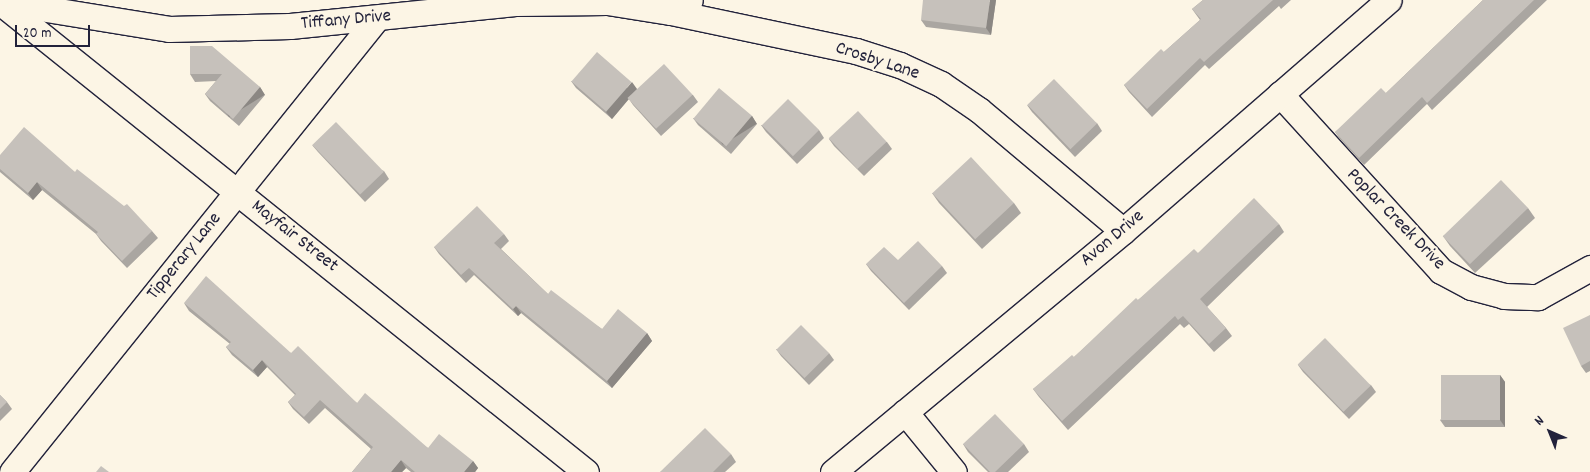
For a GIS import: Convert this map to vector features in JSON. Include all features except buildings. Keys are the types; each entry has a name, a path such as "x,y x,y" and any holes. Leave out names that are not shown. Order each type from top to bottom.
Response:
{"street":[{"name":"Avon Drive","path":"833,472 1123,231 1389,0"},
{"name":"Tiffany Drive","path":"0,2 169,30 290,26 376,19 515,3 607,2 681,6"},
{"name":"Mayfair Street","path":"0,2 586,472"},
{"name":"Crosby Lane","path":"681,6 900,65 941,84 979,110 1123,231"},
{"name":"Tipperary Lane","path":"12,472 376,19"},
{"name":"Poplar Creek Drive","path":"1280,94 1441,271 1471,287 1504,296 1538,297 1590,268"},
{"path":"905,412 954,472"}]}
